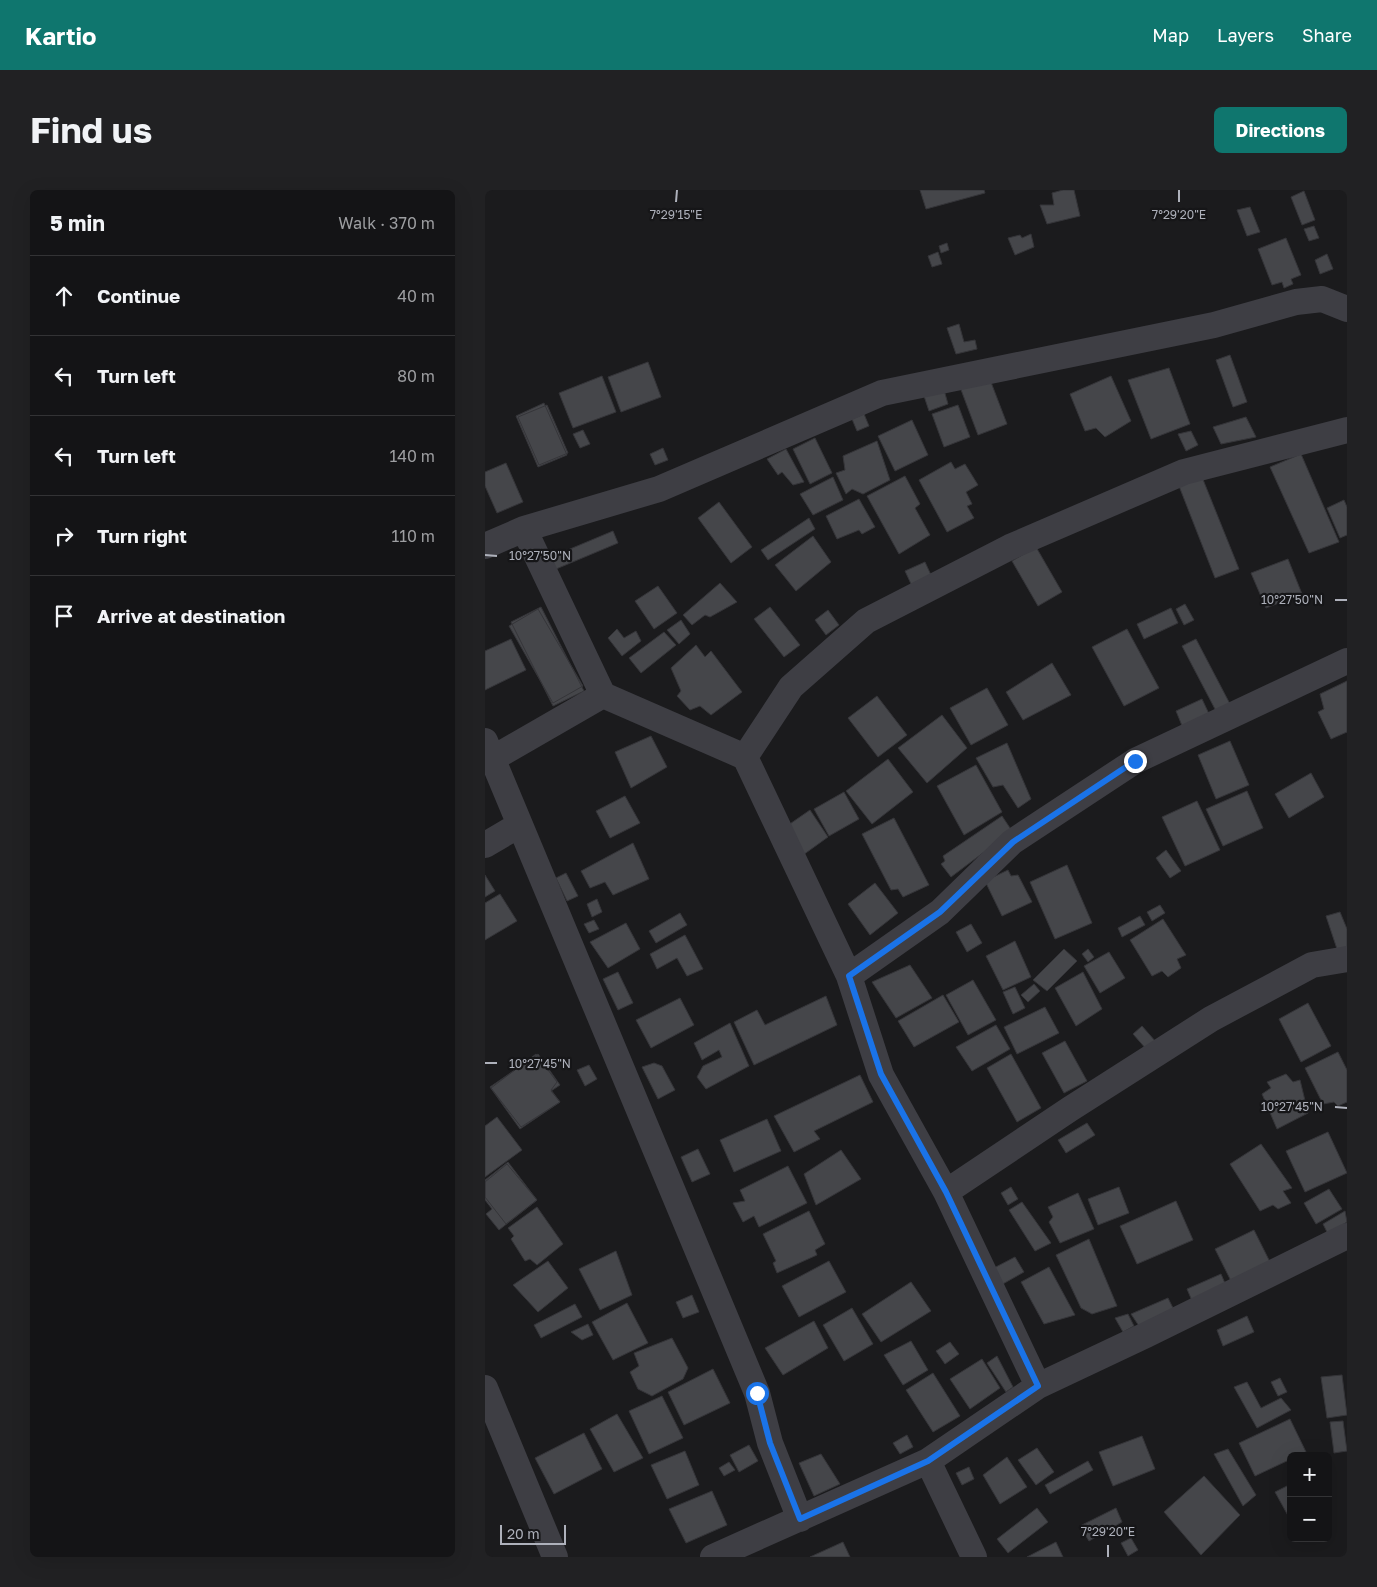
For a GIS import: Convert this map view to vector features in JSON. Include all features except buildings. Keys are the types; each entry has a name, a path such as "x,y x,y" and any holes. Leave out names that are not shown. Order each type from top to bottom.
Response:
{"street":[{"path":"485,546 524,529 659,489 882,393 1214,325 1296,302 1322,300 1347,309"},
{"path":"745,757 791,687 866,621 1010,547 1184,472 1347,430"},
{"path":"524,529 603,695 745,757 849,976 881,1074 946,1192 1038,1386"},
{"path":"849,976 940,912 1013,842 1135,761 1347,661"},
{"path":"603,695 489,750 750,1375 770,1443 800,1519"},
{"path":"485,845 519,825"},
{"path":"946,1192 1078,1103 1211,1019 1312,965 1347,959"},
{"path":"713,1557 928,1461 1038,1386 1347,1236"},
{"path":"485,1388 555,1557"},
{"path":"928,1461 974,1557"}],"route":[{"path":"757,1393 770,1443 800,1519 928,1461 1038,1386 946,1192 881,1074 849,976 940,912 1013,842 1135,761"}]}
